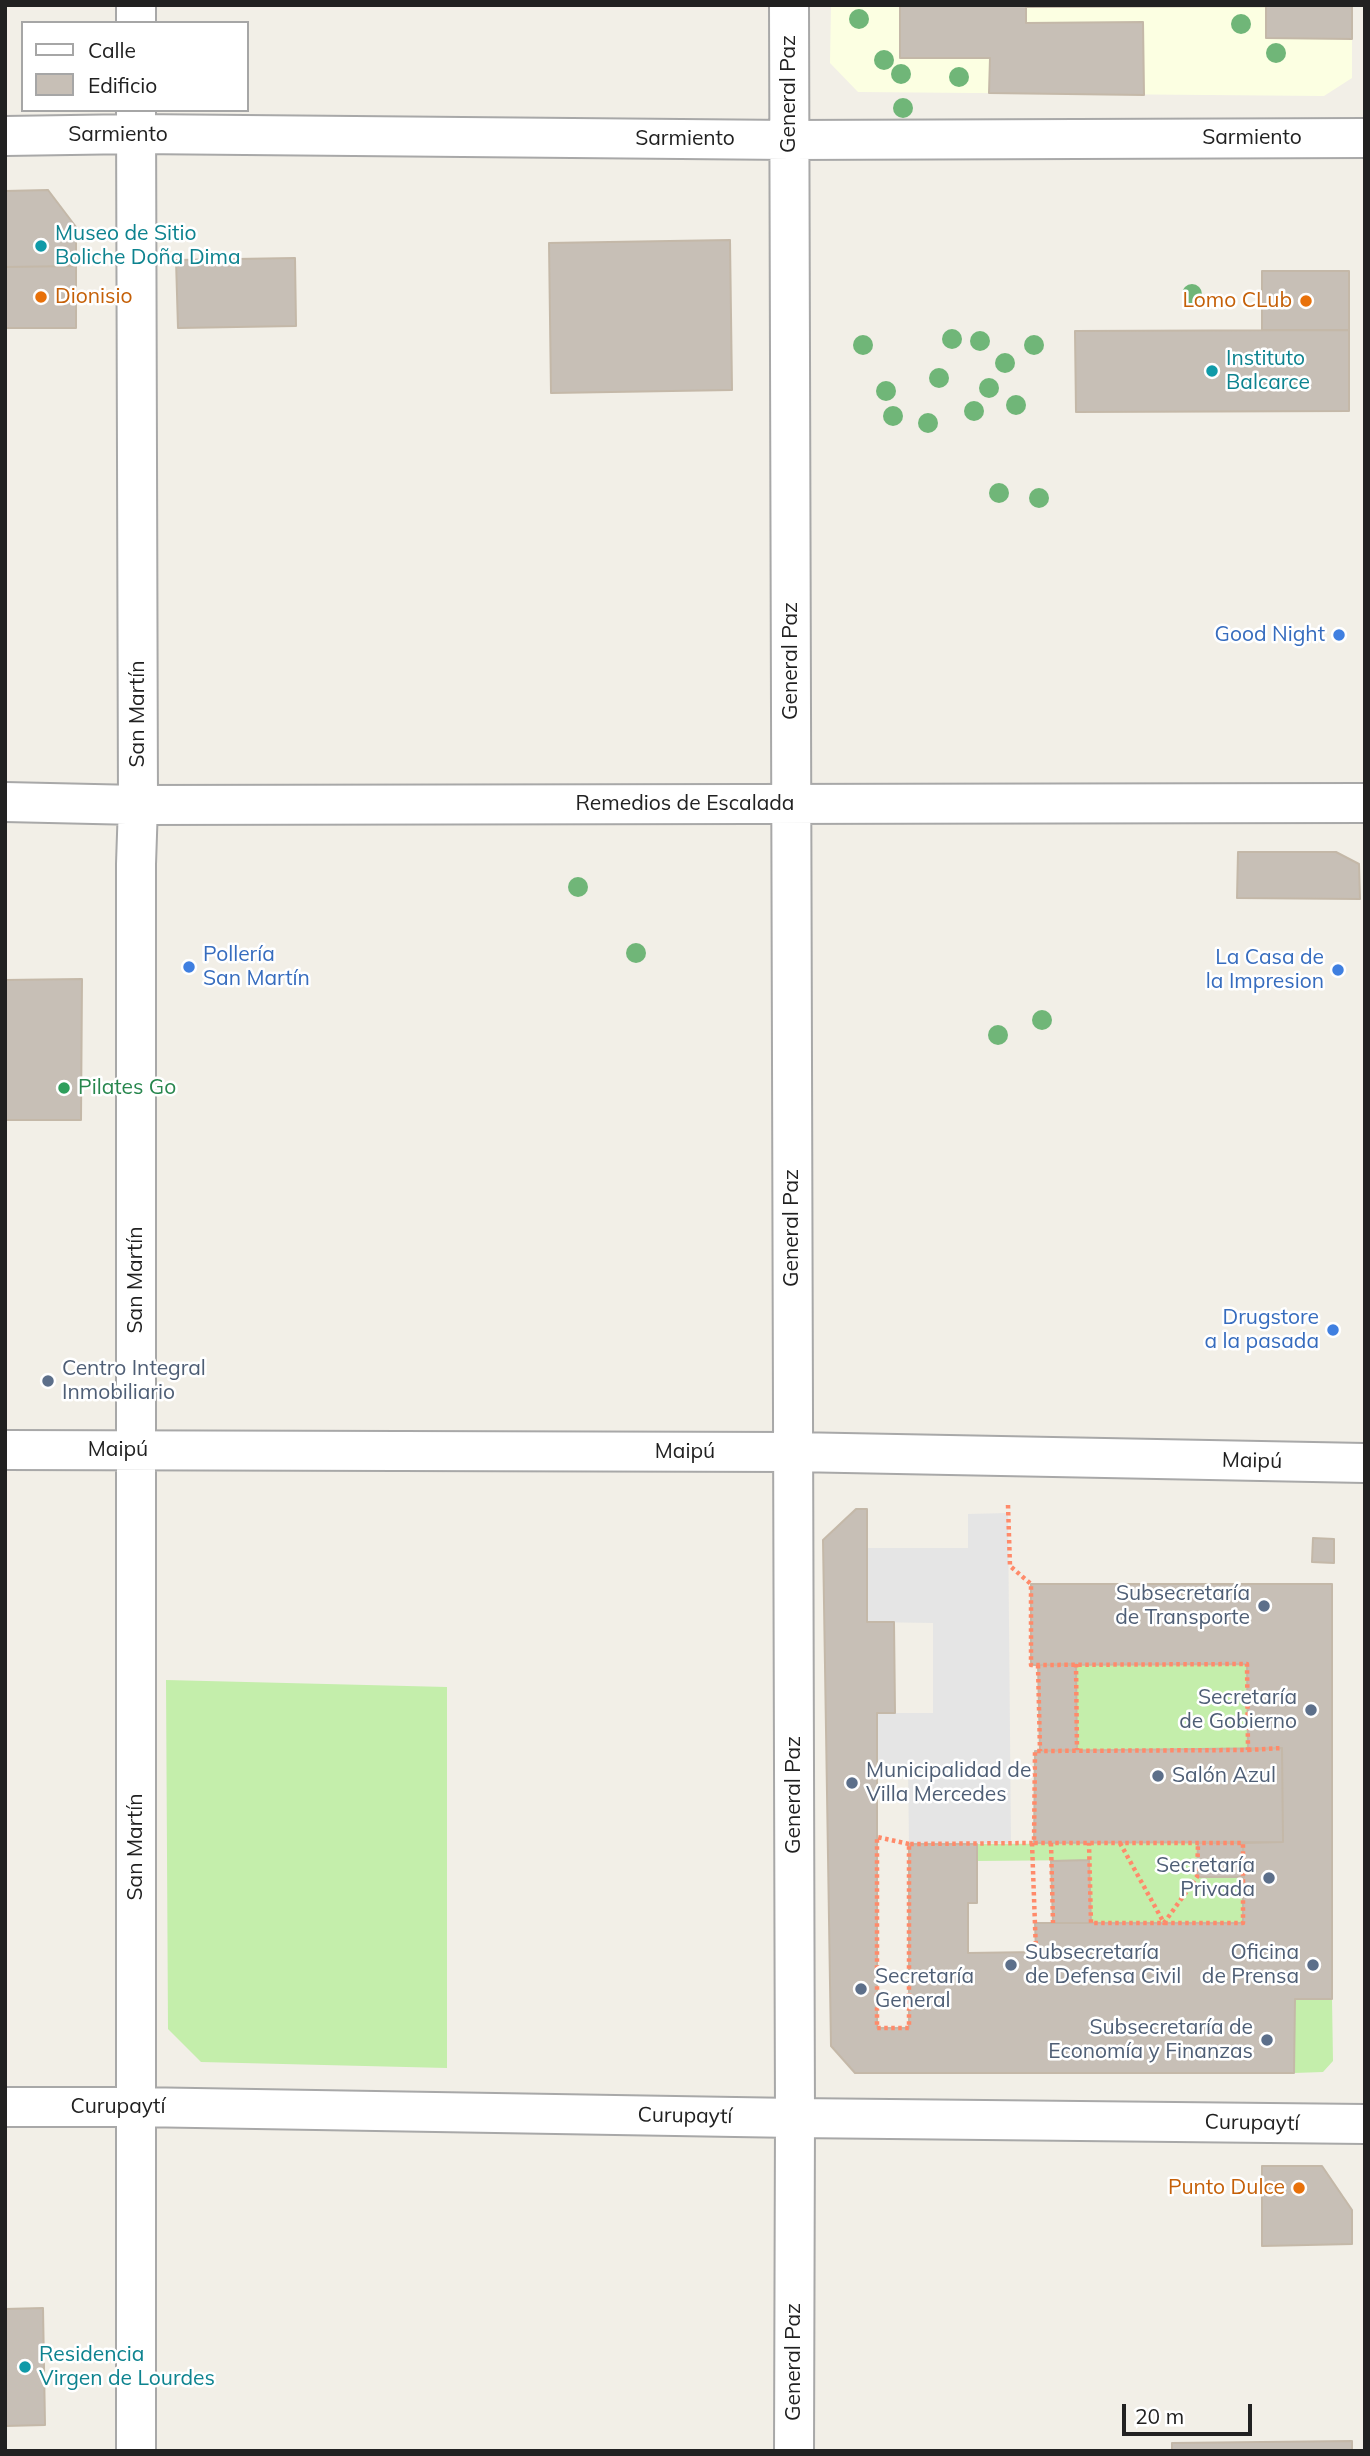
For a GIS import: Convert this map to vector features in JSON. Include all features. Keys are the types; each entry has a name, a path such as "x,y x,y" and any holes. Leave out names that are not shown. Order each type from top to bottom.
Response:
{"street":[{"name":"General Paz","path":"789,5 794,2451"},
{"name":"Sarmiento","path":"5,136 136,122 790,140 1365,138"},
{"name":"San Martín","path":"136,122 136,2451"},
{"name":"Remedios de Escalada","path":"5,802 138,805 1365,803"},
{"name":"Maipú","path":"5,1450 793,1452 1365,1463"},
{"name":"Curupaytí","path":"5,2107 1365,2124"}],"path":[{"path":"1008,1504 1010,1566 1031,1584 1031,1665 1247,1664 1248,1750"},
{"path":"1076,1664 1077,1751"},
{"path":"1038,1665 1040,1751"},
{"path":"1036,1952 1033,1843 1035,1751 1282,1748"},
{"path":"909,1844 909,2028 877,2028 877,1837 909,1844 1033,1843 1051,1843 1089,1843 1243,1843 1243,1923 1091,1923 1089,1843"},
{"path":"1051,1843 1052,1923"},
{"path":"1119,1843 1164,1923"},
{"path":"1164,1923 1197,1877 1198,1843"}],"shaded area":[{"path":"831,5 1352,5 1352,78 1324,96 858,92 830,63"},
{"path":"1008,1513 1011,1843 909,1844 908,1767 877,1767 877,1713 933,1713 933,1623 867,1622 867,1548 968,1548 968,1514"}],"green space":[{"path":"1076,1664 1247,1664 1248,1750 1077,1750"},
{"path":"166,1680 447,1687 447,2068 201,2062 168,2029"},
{"path":"1198,1843 1197,1877 1244,1877 1243,1923 1091,1923 1089,1860 977,1861 977,1844"},
{"path":"1295,1999 1332,1999 1333,2061 1323,2072 1294,2073"}],"building":[{"path":"900,5 1352,5 1352,39 1266,38 1266,6 1026,7 1026,23 1143,22 1144,95 989,93 990,58 900,58"},
{"name":"Museo de Sitio Boliche Doña Dima","path":"48,190 76,227 76,266 5,267 5,191"},
{"path":"730,240 732,390 551,393 549,243"},
{"path":"295,258 296,326 178,328 176,260"},
{"name":"Dionisio","path":"76,266 76,328 5,328 5,267"},
{"name":"Lomo CLub","path":"1262,271 1349,271 1349,330 1262,330"},
{"name":"Instituto Balcarce","path":"1349,330 1349,411 1076,412 1075,331"},
{"path":"1238,852 1336,852 1359,864 1360,899 1237,898"},
{"path":"82,979 81,1120 5,1120 5,980"},
{"name":"Municipalidad de Villa Mercedes","path":"856,1509 867,1509 867,1622 894,1622 895,1713 877,1713 877,2028 909,2028 909,1844 977,1844 977,1903 968,1903 968,1953 1036,1952 1035,1923 1243,1923 1243,1843 1283,1842 1282,1748 1248,1750 1247,1664 1031,1665 1031,1584 1332,1584 1332,1999 1295,1999 1294,2073 855,2073 831,2046 823,1540"},
{"path":"1313,1538 1334,1539 1334,1563 1312,1562"},
{"path":"1076,1664 1077,1750 1040,1751 1038,1665"},
{"name":"Salón Azul","path":"1282,1748 1283,1842 1034,1843 1035,1751"},
{"path":"1198,1843 1243,1843 1244,1877 1197,1877"},
{"path":"1089,1860 1091,1923 1053,1923 1051,1861"},
{"name":"Punto Dulce","path":"1262,2166 1322,2166 1352,2210 1352,2244 1262,2246"},
{"name":"Residencia Virgen de Lourdes","path":"43,2308 45,2425 5,2426 5,2309"},
{"path":"1352,2441 1352,2451 1172,2451 1172,2443"}],"place":[{"name":"Museo de Sitio Boliche Doña Dima","path":"41,246"},
{"name":"Dionisio","path":"41,297"},
{"name":"Lomo CLub","path":"1306,301"},
{"name":"Instituto Balcarce","path":"1212,371"},
{"name":"Good Night","path":"1339,635"},
{"name":"Pollería San Martín","path":"189,967"},
{"name":"La Casa de la Impresion","path":"1338,970"},
{"name":"Pilates Go","path":"64,1088"},
{"name":"Drugstore a la pasada","path":"1333,1330"},
{"name":"Centro Integral Inmobiliario","path":"48,1381"},
{"name":"Subsecretaría de Transporte","path":"1264,1606"},
{"name":"Secretaría de Gobierno","path":"1311,1710"},
{"name":"Salón Azul","path":"1158,1776"},
{"name":"Municipalidad de Villa Mercedes","path":"852,1783"},
{"name":"Secretaría Privada","path":"1269,1878"},
{"name":"Subsecretaría de Defensa Civil","path":"1011,1965"},
{"name":"Oficina de Prensa","path":"1313,1965"},
{"name":"Secretaría General","path":"861,1989"},
{"name":"Subsecretaría de Economía y Finanzas","path":"1267,2040"},
{"name":"Punto Dulce","path":"1299,2188"},
{"name":"Residencia Virgen de Lourdes","path":"25,2367"}]}
